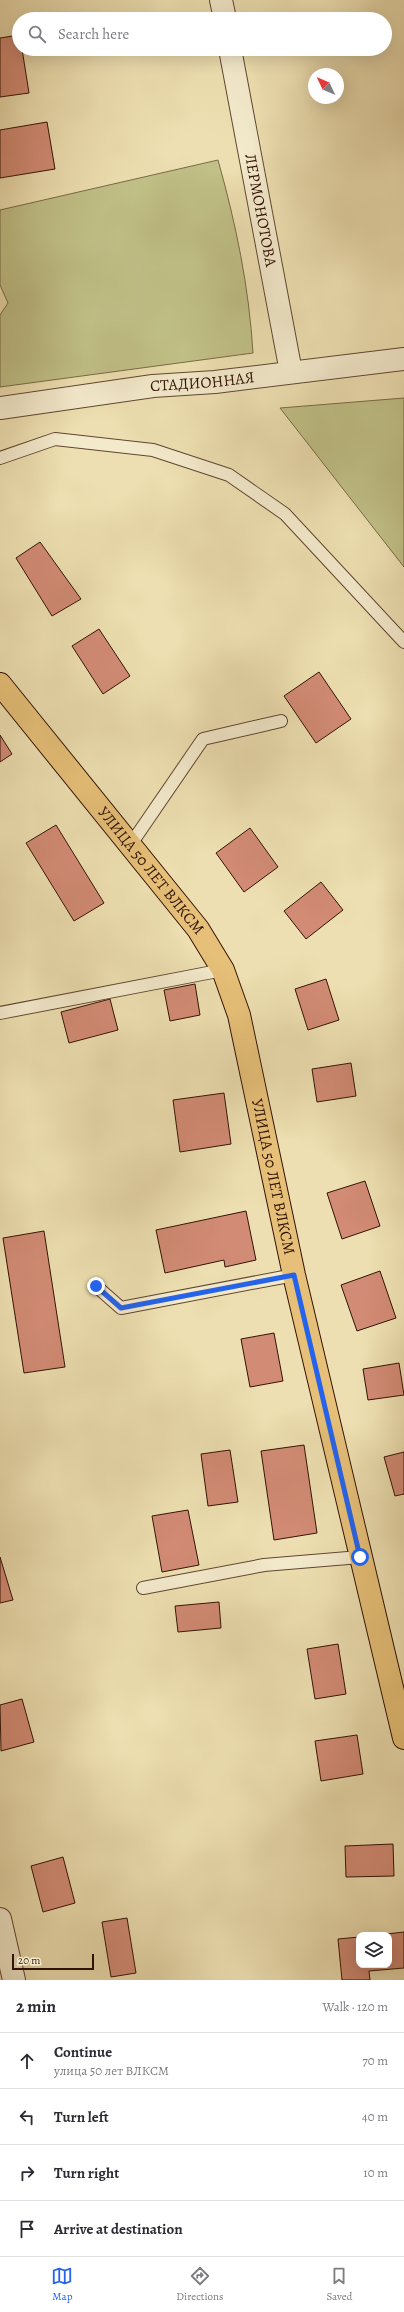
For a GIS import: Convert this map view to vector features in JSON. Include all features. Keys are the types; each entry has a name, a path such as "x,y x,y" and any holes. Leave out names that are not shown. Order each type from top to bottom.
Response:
{"main road":[{"name":"УЛИЦА 50 ЛЕТ ВЛКСМ","path":"0,684 131,844 198,929 223,970 239,1015 294,1275 404,1738"}],"street":[{"path":"221,0 224,12"},
{"name":"ЛЕРМОНОТОВА","path":"231,56 291,372"},
{"name":"СТАДИОННАЯ","path":"0,408 152,386 214,382 404,359"},
{"path":"0,1919 14,1980"}],"lane":[{"path":"0,458 55,439 153,450 229,475 284,514 404,642"},
{"path":"131,844 203,739 281,721"},
{"path":"0,1013 223,970"},
{"path":"96,1286 121,1308 294,1275"},
{"path":"143,1588 264,1565 360,1557"}],"green space":[{"path":"218,160 241,256 253,353 0,387 0,315 8,303 0,285 0,210"},
{"path":"404,398 404,567 280,408"}],"building":[{"path":"12,36 12,56 23,56 29,93 0,97 0,38"},
{"path":"47,122 55,169 0,178 0,130"},
{"path":"40,542 81,599 52,616 16,558"},
{"path":"99,629 130,676 103,694 72,646"},
{"path":"319,672 351,719 316,743 284,696"},
{"path":"0,735 12,754 0,762"},
{"path":"56,825 104,903 74,921 26,843"},
{"path":"250,828 278,867 244,892 216,853"},
{"path":"321,882 343,910 306,939 284,911"},
{"path":"326,979 339,1020 308,1030 295,989"},
{"path":"195,984 200,1015 170,1021 164,990"},
{"path":"110,999 118,1030 69,1043 61,1012"},
{"path":"351,1063 356,1096 317,1102 312,1069"},
{"path":"224,1093 231,1144 180,1152 173,1100"},
{"path":"365,1181 380,1226 342,1239 327,1193"},
{"path":"246,1211 256,1260 225,1267 224,1260 165,1273 156,1230"},
{"path":"44,1231 65,1367 24,1373 3,1238"},
{"path":"380,1271 396,1318 357,1331 341,1285"},
{"path":"274,1333 283,1381 250,1387 241,1339"},
{"path":"399,1363 404,1395 368,1400 363,1369"},
{"path":"304,1445 317,1533 274,1540 261,1451"},
{"path":"230,1450 238,1502 208,1506 201,1454"},
{"path":"404,1452 404,1494 395,1496 384,1457"},
{"path":"188,1510 199,1565 162,1572 152,1516"},
{"path":"0,1557 13,1600 0,1603"},
{"path":"219,1602 221,1628 178,1632 175,1606"},
{"path":"338,1644 346,1694 315,1699 307,1649"},
{"path":"22,1699 34,1742 1,1751 0,1705"},
{"path":"357,1735 363,1774 321,1781 315,1741"},
{"path":"393,1844 394,1876 346,1877 345,1846"},
{"path":"63,1857 75,1903 43,1912 31,1866"},
{"path":"127,1918 136,1973 111,1977 102,1922"},
{"path":"404,1932 404,1968 369,1971 370,1980 342,1980 338,1939 356,1937 356,1968 392,1968 392,1933"}],"route":[{"path":"96,1286 121,1308 294,1275 360,1557"}]}
